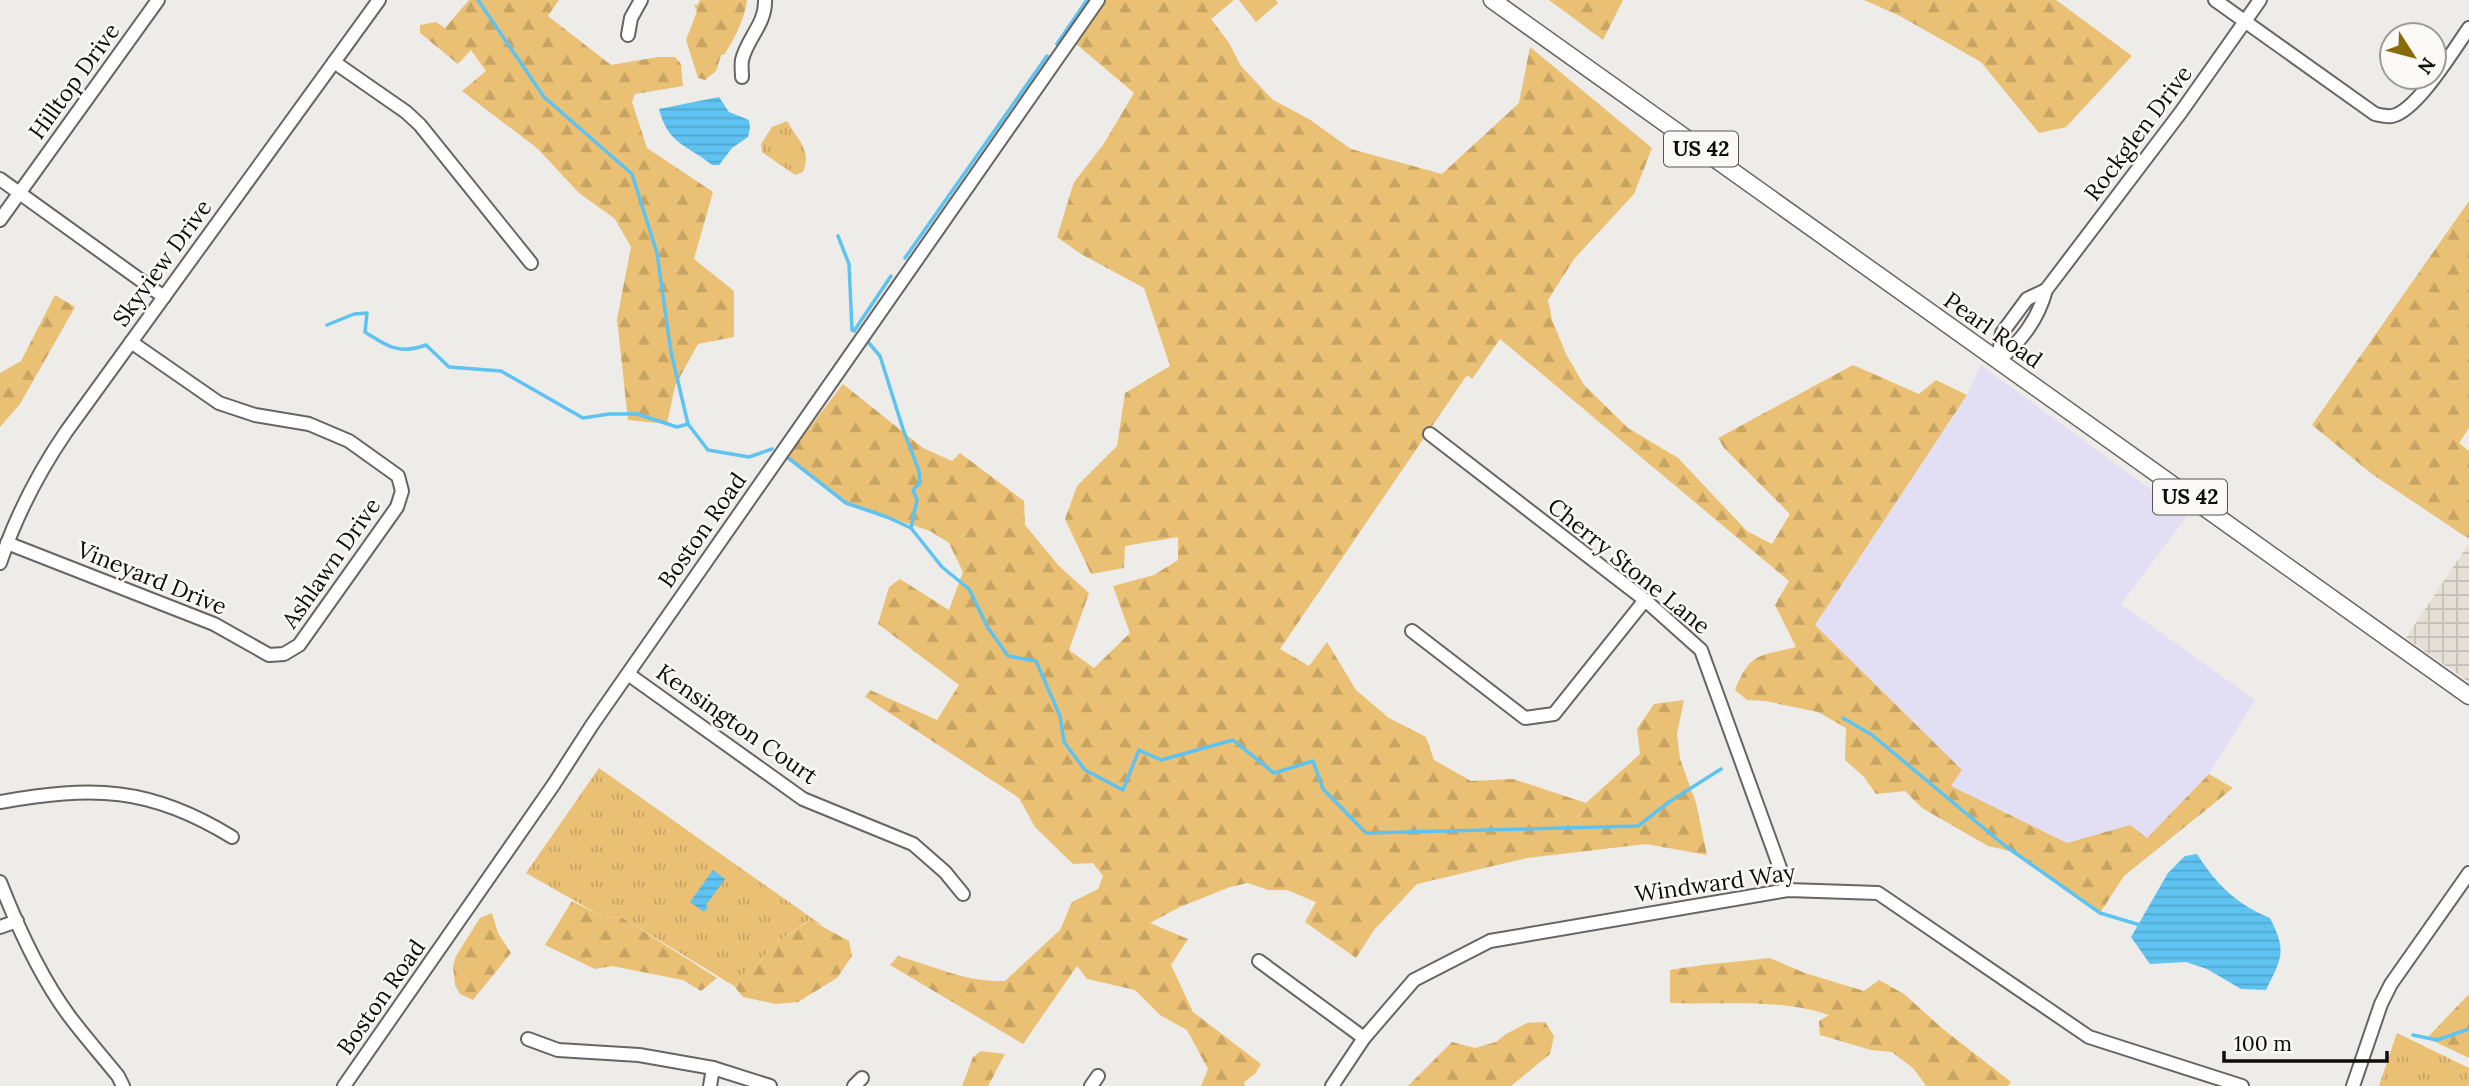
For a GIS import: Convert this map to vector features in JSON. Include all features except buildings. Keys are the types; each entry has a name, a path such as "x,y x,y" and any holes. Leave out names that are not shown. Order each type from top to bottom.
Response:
{"main road":[{"name":"Pearl Road","path":"1492,0 2469,696"}],"street":[{"name":"Hilltop Drive","path":"0,220 158,0"},
{"name":"Skyview Drive","path":"0,564 38,475 58,444 379,0"},
{"path":"628,35 631,18 641,0"},
{"path":"742,78 742,59 761,23 765,0"},
{"name":"Boston Road","path":"344,1086 1098,0"},
{"path":"2215,0 2375,114 2392,116 2406,109 2424,91 2469,28"},
{"name":"Rockglen Drive","path":"1998,361 2017,344 2040,311 2046,290 2181,112 2260,0"},
{"path":"334,62 406,112 420,125 531,263"},
{"path":"0,179 164,297"},
{"name":"Rockglen Drive","path":"1998,361 2002,333 2027,299 2046,290"},
{"name":"Ashlawn Drive","path":"131,342 219,403 255,415 288,419 329,431 392,470 401,483 402,491 397,507 306,635 292,651 279,655"},
{"name":"Cherry Stone Lane","path":"1430,434 1645,600 1701,650 1788,890"},
{"name":"Vineyard Drive","path":"7,543 214,624 260,650 279,655"},
{"path":"1412,631 1525,718 1554,714 1645,600"},
{"name":"Kensington Court","path":"628,674 803,799 913,844 945,872 963,894"},
{"path":"0,802 76,791 132,796 185,812 232,837"},
{"path":"2353,1086 2381,1004 2391,984 2469,873"},
{"path":"0,882 34,956 68,1015 118,1076 122,1086"},
{"name":"Windward Way","path":"1332,1086 1364,1038 1414,980 1490,941 1788,890 1878,893 2089,1037 2242,1086"},
{"path":"0,927 17,921"},
{"path":"1259,961 1364,1038"},
{"path":"528,1039 558,1050 639,1055 713,1068 770,1086"},
{"path":"710,1086 713,1068"}],"shaded area":[{"path":"1981,365 2187,516 2121,604 2255,700 2209,774 2147,838 2130,825 2067,843 1950,786 1962,770 1815,625 1967,395"},
{"path":"2469,543 2469,682 2406,638"}],"green space":[{"path":"469,0 559,0 548,16 611,65 658,57 675,57 681,64 683,86 635,94 632,102 647,148 713,192 694,259 734,291 734,337 698,344 675,386 667,424 628,420 617,319 631,247 615,219 579,193 538,149 462,91 486,71 471,50 458,64 420,33 420,25 436,22 445,28"},
{"path":"700,0 747,0 735,36 724,55 721,55 716,71 705,80 698,78 686,40 697,11 694,5"},
{"path":"1105,0 1234,0 1211,19 1229,43 1241,66 1273,100 1309,119 1351,149 1442,174 1519,103 1530,47 1652,148 1634,194 1574,259 1548,300 1552,320 1566,354 1584,385 1628,428 1678,458 1747,531 1772,544 1790,514 1724,448 1718,438 1853,365 1919,394 1936,380 1967,395 1815,625 1962,770 1951,786 2067,843 2130,825 2147,838 2209,774 2233,788 2124,876 2100,913 2014,852 1988,846 1922,808 1905,791 1876,794 1864,777 1845,760 1846,728 1818,712 1747,700 1735,690 1751,662 1773,652 1796,647 1775,605 1789,581 1500,339 1472,379 1467,375 1280,649 1309,666 1327,642 1356,690 1389,718 1426,737 1434,760 1471,781 1513,779 1586,803 1640,754 1637,729 1654,704 1684,700 1677,734 1680,759 1696,803 1707,855 1646,844 1527,858 1417,884 1374,930 1356,958 1305,922 1316,902 1287,890 1268,890 1248,883 1230,887 1180,907 1150,923 1188,939 1171,965 1193,1012 1261,1064 1255,1074 1244,1082 1245,1086 1201,1086 1208,1069 1187,1030 1160,1015 1135,990 1087,979 1077,966 1023,1044 890,965 898,956 963,976 1005,981 1060,930 1072,902 1098,889 1103,876 1093,863 1073,864 1035,827 1019,798 865,697 870,690 937,720 959,685 878,624 889,587 900,579 949,610 963,572 949,543 930,531 846,503 787,457 843,384 923,448 952,461 960,453 1024,501 1025,525 1059,566 1089,593 1069,650 1094,668 1130,633 1113,586 1154,575 1178,560 1178,537 1125,546 1124,568 1091,574 1065,519 1077,486 1117,446 1125,393 1170,366 1144,288 1081,254 1057,237 1074,182 1103,145 1134,93 1075,43"},
{"path":"1239,0 1276,0 1278,3 1256,22"},
{"path":"1549,0 1623,0 1603,40"},
{"path":"1864,0 2056,0 2132,56 2066,127 2039,133 1981,62 1900,16"},
{"path":"787,121 806,157 803,172 795,175 762,152 761,144 772,127"},
{"path":"2469,201 2469,428 2459,443 2469,451 2469,539 2372,474 2312,425"},
{"path":"55,295 75,307 20,404 0,427 0,373 21,361"},
{"path":"599,768 823,926 809,920 772,946 758,965 747,970 734,986 623,918 603,917 526,873"},
{"path":"572,901 603,917 623,918 717,978 701,991 683,980 612,966 595,969 545,945"},
{"path":"492,913 498,933 511,953 473,1000 460,994 455,985 453,966 456,956 480,918"},
{"path":"810,920 849,941 852,956 837,978 798,1002 776,1004 743,997 734,986 747,969 758,965 772,946"},
{"path":"1770,958 1805,973 1864,991 1879,980 1904,994 1943,1029 2011,1082 2008,1086 1926,1086 1914,1069 1892,1052 1871,1050 1820,1035 1819,1021 1829,1015 1810,1010 1750,1003 1670,1003 1670,970"},
{"path":"2469,994 2469,1058 2427,1038"},
{"path":"1545,1022 1554,1036 1550,1054 1511,1086 1408,1086 1452,1042 1475,1048 1496,1042 1527,1023"},
{"path":"2397,1033 2469,1068 2469,1086 2379,1086"},
{"path":"981,1051 1005,1054 988,1086 962,1086 973,1057"}],"water":[{"path":"719,97 729,112 749,120 750,128 748,137 732,148 719,165 712,165 673,137 659,109"},
{"path":"2197,854 2212,875 2237,900 2270,918 2279,939 2280,954 2266,990 2241,989 2207,969 2186,962 2150,964 2131,937 2168,873 2185,856"},
{"path":"713,870 725,879 704,912 690,902"}],"waterway":[{"path":"478,0 544,97 632,174 657,253 671,352 688,424 708,450 749,457 772,449"},
{"path":"1057,44 1087,0"},
{"path":"905,258 1047,56"},
{"path":"838,236 849,264 854,331"},
{"path":"854,331 891,276"},
{"path":"327,325 354,314 367,313 365,332 387,345 401,349 426,345 449,367 501,371 583,418 637,414 677,427 688,424"},
{"path":"868,342 880,356 919,471 920,483 913,490 917,500 911,528"},
{"path":"787,457 846,503 911,528 942,567 969,589 988,628 1008,656 1036,661 1060,716 1064,742 1085,770 1123,790 1139,750 1161,760 1233,740 1274,773 1313,761 1323,789 1366,833 1638,826 1669,802 1721,769"},
{"path":"1843,718 1872,735 2004,845 2100,913 2140,925"},
{"path":"2413,1035 2437,1040 2469,1029"}]}
